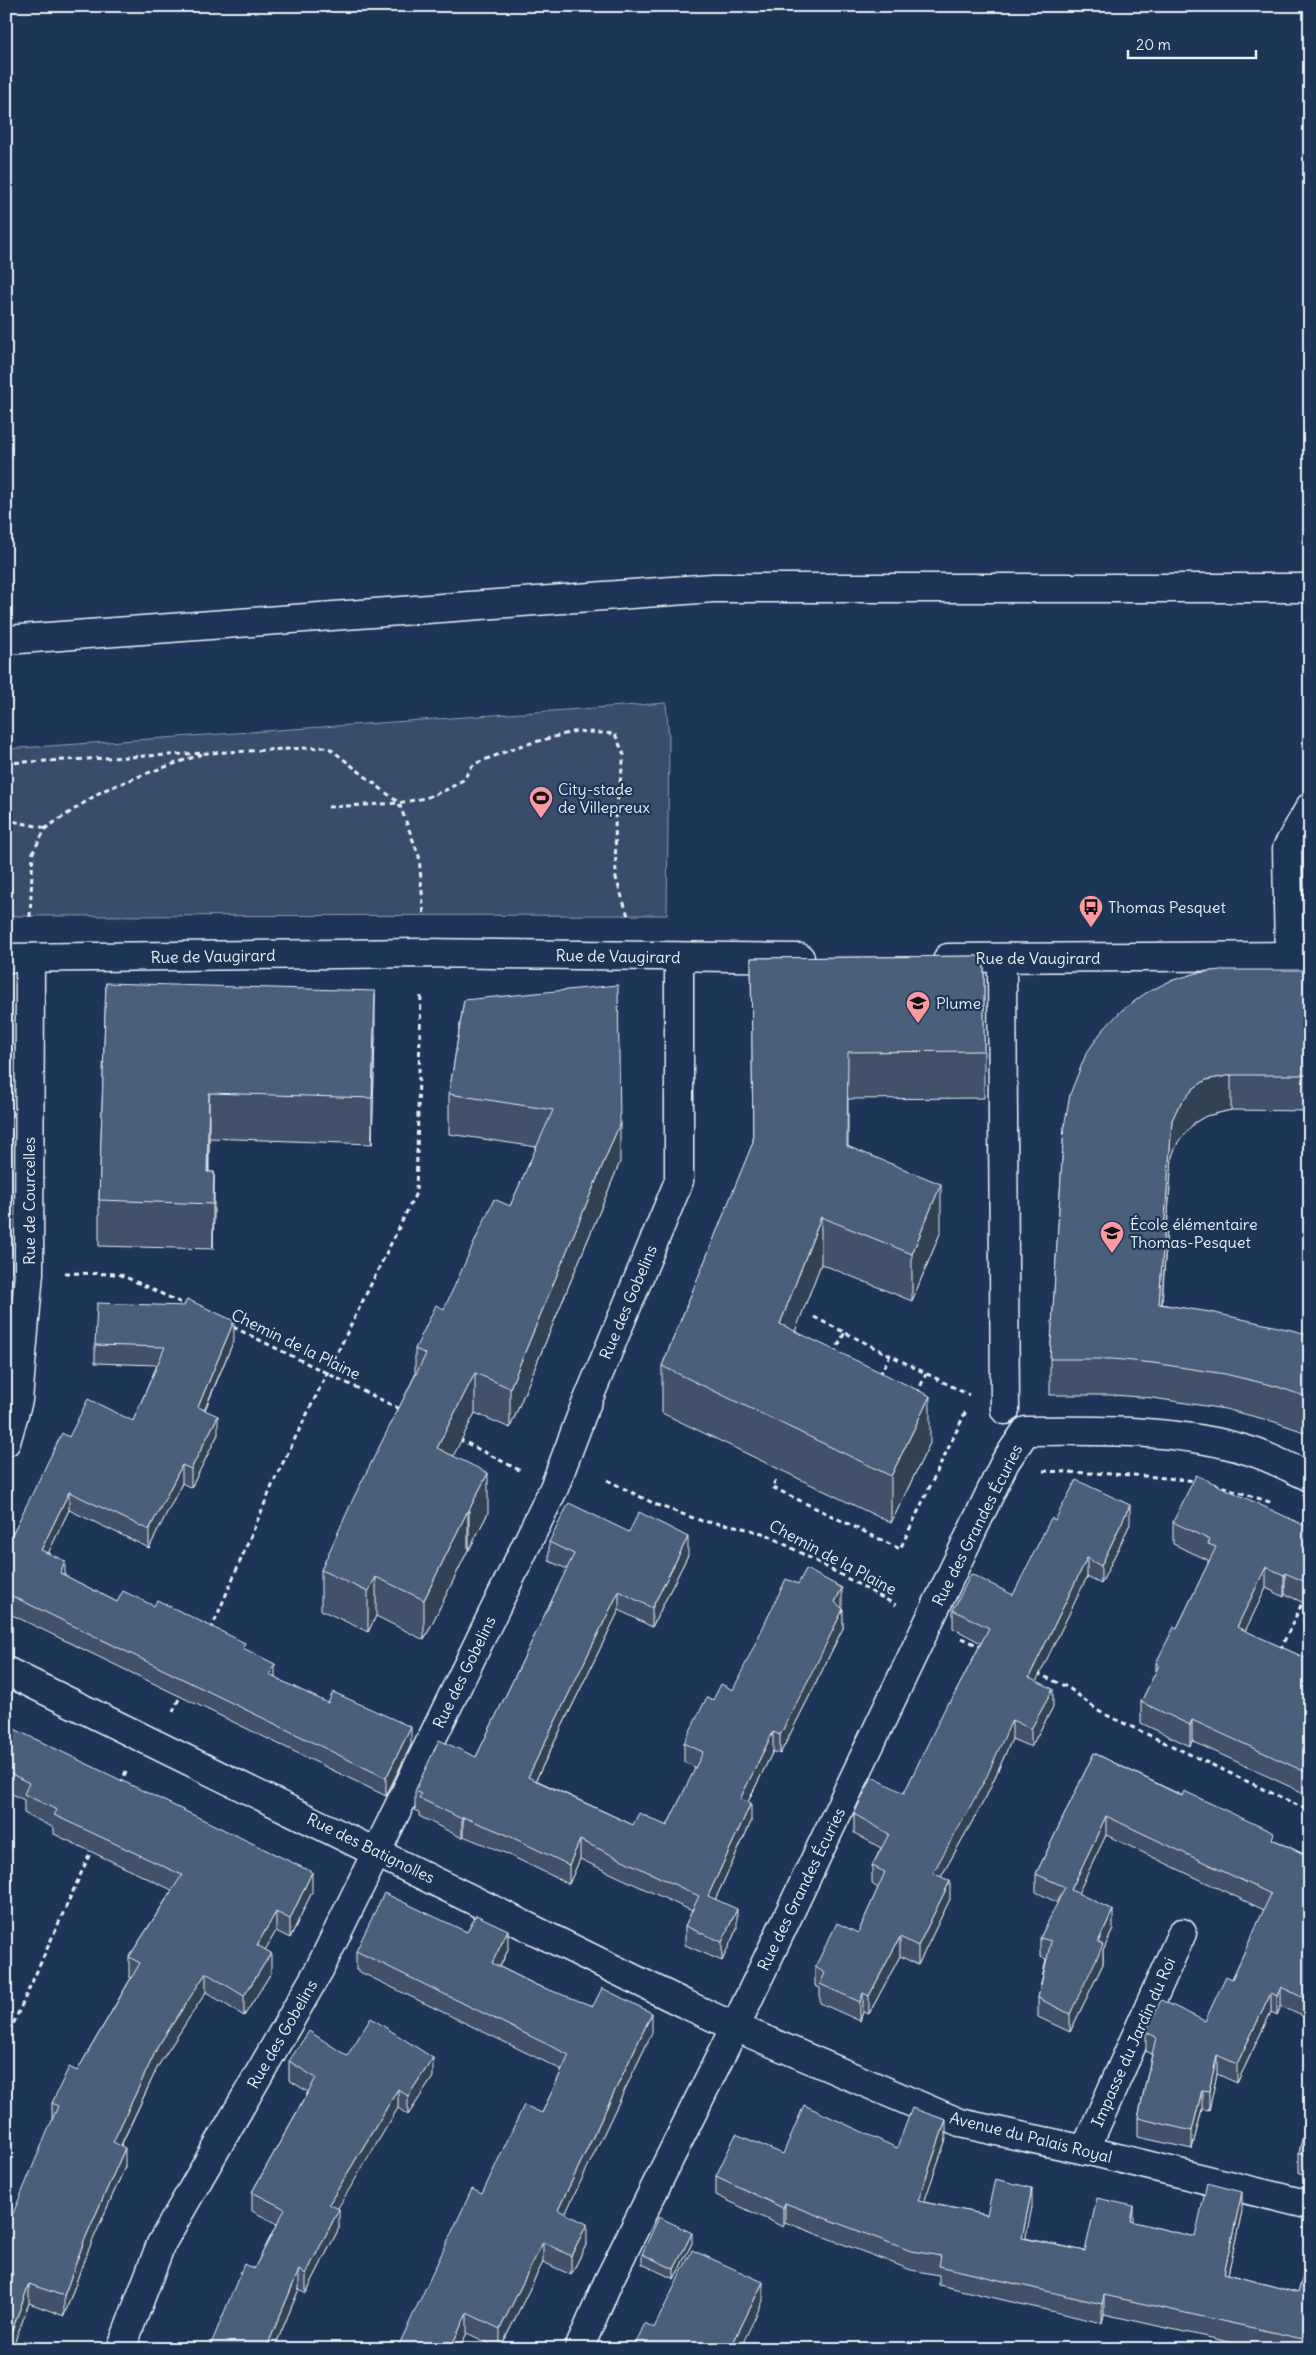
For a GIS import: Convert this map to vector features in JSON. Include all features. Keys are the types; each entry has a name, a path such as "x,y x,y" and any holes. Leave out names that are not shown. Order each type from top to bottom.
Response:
{"street":[{"path":"6,640 714,588 1310,588"},
{"path":"1300,956 1286,848 1310,807"},
{"name":"Rue de Vaugirard","path":"18,958 422,953 678,958 828,958"},
{"name":"Rue de Vaugirard","path":"926,958 1300,956"},
{"name":"Rue de Courcelles","path":"6,1442 18,1400 29,1272 18,958"},
{"name":"Rue des Gobelins","path":"121,2349 160,2244 319,1970 554,1488 582,1414 679,1181 678,958"},
{"path":"1002,973 1005,1410"},
{"name":"Rue des Grandes Écuries","path":"579,2349 608,2282 735,2027 1005,1462 1026,1431 1076,1430 1183,1436 1250,1451 1310,1477"},
{"name":"Rue des Batignolles","path":"6,1671 735,2027"},
{"name":"Impasse du Jardin du Roi","path":"1085,2150 1182,1933"},
{"name":"Avenue du Palais Royal","path":"735,2027 960,2123 1085,2150 1310,2206"}],"path":[{"path":"328,808 400,803 425,798 448,789 463,780 474,764 520,746 576,731 615,734 624,754 615,818 616,878 628,916"},
{"path":"6,763 328,747 400,803 419,856 424,917"},
{"path":"30,917 33,852 46,828 102,791 209,752"},
{"path":"6,817 12,821 46,828"},
{"path":"209,1635 276,1480 320,1386 416,1193 420,994"},
{"path":"61,1272 119,1274 191,1308"},
{"path":"814,1316 972,1397"},
{"name":"Chemin de la Plaine","path":"228,1325 406,1412"},
{"path":"833,1357 845,1332"},
{"path":"879,1378 890,1356"},
{"path":"915,1398 926,1374"},
{"path":"776,1480 772,1487 900,1549 968,1406"},
{"path":"450,1435 521,1471"},
{"path":"1036,1471 1134,1474 1198,1481"},
{"name":"Chemin de la Plaine","path":"607,1480 657,1505 702,1521 735,1526 766,1534 900,1607"},
{"path":"1207,1482 1277,1504"},
{"path":"1286,1656 1278,1652 1306,1596"},
{"path":"958,1636 984,1648"},
{"path":"1035,1672 1069,1688 1100,1712 1310,1811"},
{"path":"171,1716 184,1689"},
{"path":"120,1786 128,1768"},
{"path":"6,2040 95,1840"}],"shaded area":[{"path":"666,703 669,738 667,915 6,916 6,749"}],"building":[{"path":"1303,829 1310,829 1310,898 1304,898"},
{"path":"984,956 984,1051 848,1052 847,1146 941,1184 912,1254 821,1217 780,1324 930,1396 891,1476 662,1366 753,1142 751,958"},
{"name":"École élémentaire Thomas-Pesquet","path":"1220,970 1310,970 1310,1075 1231,1075 1206,1080 1194,1088 1178,1107 1172,1120 1159,1304 1210,1312 1296,1331 1310,1336 1310,1398 1275,1386 1225,1374 1153,1363 1113,1359 1050,1359 1064,1127 1070,1094 1086,1054 1102,1031 1122,1010 1146,993 1170,981 1197,973"},
{"path":"106,983 375,991 372,1098 209,1093 207,1172 214,1172 213,1204 99,1200"},
{"path":"618,985 620,1123 510,1388 475,1373 437,1448 488,1473 424,1600 376,1577 368,1592 321,1570 354,1497 426,1354 415,1349 436,1305 444,1309 494,1199 510,1206 553,1110 449,1094 464,1000"},
{"path":"187,1299 234,1321 198,1407 218,1416 191,1469 182,1465 149,1530 69,1492 41,1550 65,1561 60,1573 117,1602 123,1591 154,1606 157,1600 245,1643 243,1648 275,1664 269,1675 328,1703 333,1692 411,1727 386,1778 6,1593 6,1547 62,1433 69,1437 88,1399 133,1421 165,1347 95,1345 97,1303 184,1306"},
{"path":"1196,1475 1310,1528 1310,1584 1266,1567 1237,1627 1310,1660 1310,1774 1192,1720 1190,1725 1141,1702 1159,1665 1156,1663 1174,1627 1177,1628 1216,1547 1208,1544 1210,1540 1173,1522"},
{"path":"1076,1480 1130,1505 1101,1566 1087,1558 1029,1677 1053,1689 1031,1729 1012,1720 986,1778 933,1873 950,1881 918,1946 900,1937 869,1996 863,1993 860,2002 820,1984 825,1973 815,1967 837,1923 858,1933 885,1872 872,1866 889,1834 854,1814 872,1777 904,1793 948,1702 950,1703 989,1628 953,1610 971,1574 1013,1595 1051,1518 1055,1520"},
{"path":"569,1503 629,1532 639,1512 688,1537 652,1608 619,1591 528,1777 633,1825 639,1813 667,1826 703,1752 684,1743 707,1697 713,1700 721,1684 733,1690 786,1579 798,1584 806,1569 842,1588 835,1602 843,1609 815,1667 780,1735 773,1732 740,1799 751,1803 708,1896 737,1909 722,1942 685,1926 699,1896 580,1840 569,1865 505,1834 463,1817 462,1819 419,1798 421,1794 415,1791 439,1740 476,1757 574,1554 549,1542"},
{"path":"6,1725 312,1872 290,1919 276,1912 257,1945 271,1953 244,1996 206,1973 158,2046 113,2142 125,2148 84,2241 64,2296 29,2284 6,2347 6,2230 58,2106 52,2103 69,2067 77,2071 140,1963 129,1957 182,1875 54,1815 57,1810 24,1794 29,1783 6,1771"},
{"path":"1094,1753 1182,1796 1184,1791 1274,1833 1272,1839 1310,1857 1310,2001 1281,1987 1277,1996 1271,1993 1237,2064 1217,2055 1209,2091 1202,2090 1192,2131 1138,2118 1156,2037 1146,2032 1161,2000 1205,2021 1226,1976 1232,1979 1271,1894 1106,1816 1071,1890 1113,1910 1098,1942 1103,1945 1070,2014 1038,1998 1051,1941 1040,1938 1065,1887 1036,1874"},
{"path":"384,1893 467,1932 476,1915 508,1930 492,1963 536,1985 593,2006 602,1988 652,2013 558,2210 587,2224 571,2256 543,2242 500,2329 467,2313 450,2349 397,2349 472,2189 482,2194 524,2105 542,2113 569,2055 356,1951"},
{"path":"371,2018 433,2058 408,2096 398,2089 329,2204 339,2209 306,2274 299,2270 266,2349 209,2349 244,2264 254,2269 285,2209 252,2192 316,2078 289,2061 309,2031 347,2056"},
{"path":"804,2105 897,2148 912,2108 946,2120 918,2201 987,2215 995,2179 1032,2188 1022,2238 1085,2251 1097,2198 1133,2206 1130,2221 1195,2237 1207,2183 1242,2192 1224,2273 1298,2293 1310,2251 1310,2326 1307,2326 1303,2339 1104,2295 1102,2304 939,2266 941,2256 911,2251 785,2203 783,2208 716,2176 736,2134 783,2154"},
{"path":"1310,2106 1310,2156 1299,2153"},
{"path":"659,2217 692,2233 674,2269 642,2254"},
{"path":"692,2250 763,2282 730,2349 633,2349 645,2323 654,2328"}],"place":[{"name":"City-stade de Villepreux","path":"541,819"},
{"name":"Thomas Pesquet","path":"1091,928"},
{"name":"Plume","path":"918,1024"},
{"name":"École élémentaire Thomas-Pesquet","path":"1112,1254"}]}
